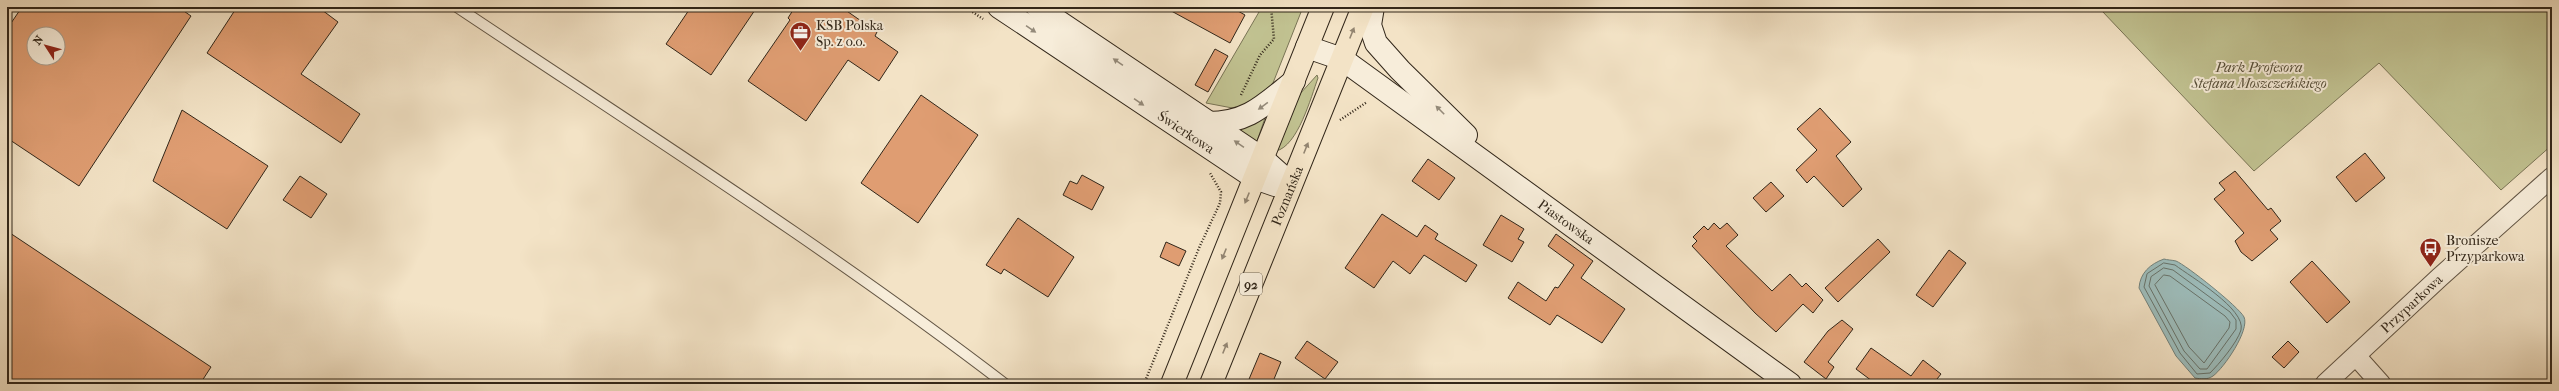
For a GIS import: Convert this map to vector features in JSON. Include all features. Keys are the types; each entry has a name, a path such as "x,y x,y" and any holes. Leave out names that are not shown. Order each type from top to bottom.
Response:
{"main road":[{"path":"1172,384 1323,7"},
{"name":"Poznańska","path":"1211,384 1363,7"}],"street":[{"name":"Świerkowa","path":"999,7 1259,168"},
{"name":"Świerkowa","path":"1037,7 1208,123 1259,168 1275,185 1291,184"},
{"path":"1373,7 1370,25 1373,36 1391,61 1529,195"},
{"name":"Piastowska","path":"1307,47 1342,59 1790,384"},
{"name":"Świerkowa","path":"1208,123 1230,123 1251,114 1294,81"},
{"name":"Przyparkowa","path":"2325,384 2440,276 2552,177"},
{"path":"2356,356 2381,384"}],"lane":[{"path":"457,7 755,205 936,332 1005,384"}],"path":[{"path":"1239,100 1260,55 1274,39 1270,7"},
{"path":"1339,120 1376,96 1380,86"},
{"path":"1144,384 1199,248 1220,203 1221,192 1218,182 1204,168"}],"green space":[{"path":"1257,7 1303,7 1271,88 1243,110 1206,103 1259,12"},
{"name":"Park Profesora Stefana Moszczeńskiego","path":"2104,7 2552,7 2552,145 2501,190 2379,63 2254,171 2102,11"},
{"path":"1317,75 1318,78 1303,120 1291,140 1284,147 1276,151 1299,95"},
{"path":"1265,118 1256,144 1234,129"}],"water":[{"path":"2164,259 2176,261 2182,264 2223,296 2244,317 2245,323 2243,331 2235,348 2218,372 2208,378 2195,378 2176,356 2139,288 2141,278 2150,266"}],"building":[{"path":"22,7 178,7 191,16 79,186 7,138 7,29"},
{"path":"237,7 318,7 338,22 301,74 360,114 341,143 207,53"},
{"path":"691,7 757,7 711,75 666,44"},
{"path":"795,7 841,7 877,32 875,36 898,52 879,81 848,60 806,121 748,81 790,20 788,18"},
{"path":"1164,7 1231,7 1245,15 1230,43"},
{"path":"1215,49 1228,56 1208,92 1195,85"},
{"path":"921,95 978,135 918,223 861,183"},
{"path":"1820,108 1851,142 1836,156 1862,189 1843,207 1814,176 1807,183 1796,170 1817,150 1797,129"},
{"path":"182,110 268,166 227,229 153,181"},
{"path":"2365,153 2385,178 2356,202 2336,177"},
{"path":"1428,159 1455,178 1439,200 1412,181"},
{"path":"2235,171 2268,210 2271,208 2281,221 2270,230 2278,239 2252,261 2241,252 2235,241 2244,233 2214,199 2225,190 2219,183"},
{"path":"1082,175 1104,187 1092,210 1063,195 1070,181 1077,184"},
{"path":"300,176 327,194 311,218 283,200"},
{"path":"1771,182 1784,196 1766,212 1753,198"},
{"path":"1382,214 1417,237 1425,225 1438,234 1435,239 1477,265 1466,282 1424,255 1410,274 1393,261 1374,288 1345,268"},
{"path":"1501,215 1524,229 1518,239 1524,242 1512,262 1483,245"},
{"path":"1018,218 1074,257 1048,297 1004,269 1001,274 986,265"},
{"path":"1714,223 1720,229 1727,223 1738,235 1726,246 1772,291 1790,274 1802,287 1806,283 1823,300 1813,313 1803,304 1776,332 1755,313 1692,246 1697,241 1693,237 1704,226 1708,230"},
{"path":"7,231 211,367 200,384 7,384"},
{"path":"1556,234 1593,261 1581,278 1625,309 1602,343 1557,315 1550,325 1508,298 1518,282 1546,301 1555,287 1558,288 1574,265 1548,246"},
{"path":"1878,239 1890,252 1838,302 1825,288"},
{"path":"1166,242 1186,251 1179,266 1160,257"},
{"path":"1949,250 1966,263 1933,307 1916,295"},
{"path":"2312,261 2350,302 2327,323 2290,282"},
{"path":"1842,320 1853,329 1828,362 1834,367 1826,379 1804,362 1828,331"},
{"path":"1307,341 1338,362 1325,379 1295,358"},
{"path":"2288,341 2299,352 2284,368 2272,357"},
{"path":"1871,348 1911,376 1923,360 1941,374 1933,384 1876,384 1856,369"},
{"path":"1260,353 1281,362 1272,384 1247,384"}],"place":[{"name":"KSB Polska Sp. z o.o.","path":"800,52"},
{"name":"Bronisze Przyparkowa","path":"2430,268"}]}
